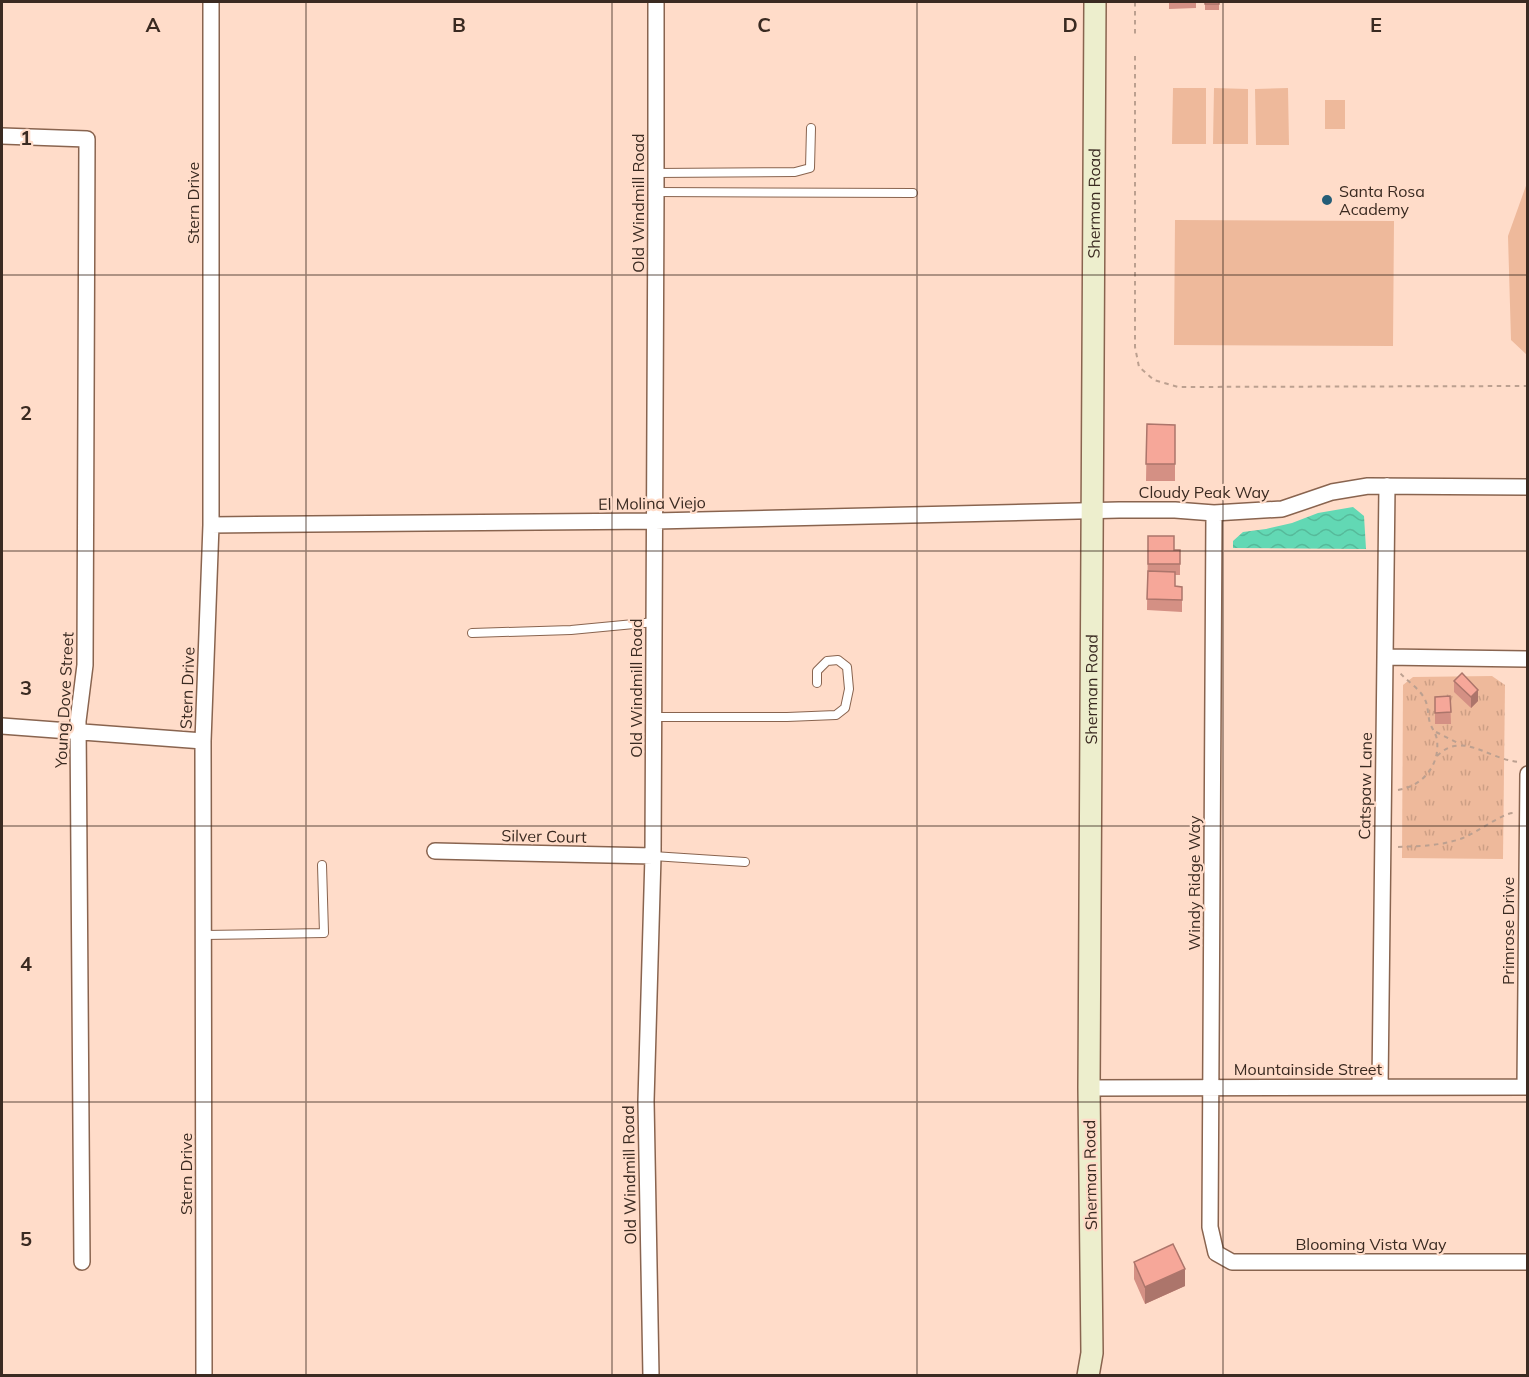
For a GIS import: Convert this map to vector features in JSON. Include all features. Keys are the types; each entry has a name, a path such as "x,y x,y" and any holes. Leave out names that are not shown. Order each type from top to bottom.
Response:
{"street":[{"name":"Stern Drive","path":"204,1376 203,741 211,525 211,2"},
{"name":"Old Windmill Road","path":"651,1376 646,1101 653,856 656,2"},
{"name":"Sherman Road","path":"1088,1376 1092,1353 1089,1088 1094,512 1095,2"},
{"name":"Young Dove Street","path":"2,136 87,139 85,665 78,731 82,1262"},
{"name":"Cloudy Peak Way","path":"1094,512 1175,510 1214,513 1282,509 1332,492 1368,486 1527,487"},
{"name":"Catspaw Lane","path":"1380,1087 1387,486"},
{"name":"El Molina Viejo","path":"211,525 655,521 1094,512"},
{"name":"Windy Ridge Way","path":"1214,513 1210,1227 1216,1253"},
{"path":"1385,657 1527,659"},
{"path":"2,726 203,741"},
{"name":"Primrose Drive","path":"1526,1087 1527,774"},
{"name":"Silver Court","path":"435,851 653,856"},
{"name":"Mountainside Street","path":"1089,1088 1526,1087"},
{"name":"Blooming Vista Way","path":"1216,1253 1232,1262 1527,1262"}],"lane":[{"path":"656,173 795,172 810,168 811,128"},
{"path":"657,192 913,193"},
{"path":"472,633 571,630 655,622"},
{"path":"654,717 837,715 845,708 849,689 847,667 838,660 827,661 817,671 817,683"},
{"path":"653,856 745,862"},
{"path":"204,935 324,933 322,865"}],"path":[{"path":"1135,2 1135,37"},
{"path":"1135,56 1135,347 1139,367 1154,380 1178,387 1527,386"},
{"path":"1385,657 1422,694 1427,704 1430,724 1436,732 1460,744 1507,761 1527,763"},
{"path":"1436,732 1437,756"},
{"path":"1383,790 1401,789 1420,781 1445,748 1460,744"},
{"path":"1383,848 1443,844 1482,829 1508,813 1527,813"}],"green space":[{"path":"1173,88 1206,88 1206,144 1172,144"},
{"path":"1214,88 1248,89 1248,144 1213,144"},
{"path":"1288,88 1289,145 1256,145 1255,89"},
{"path":"1325,100 1345,100 1345,129 1325,129"},
{"path":"1527,183 1527,355 1511,340 1508,236"},
{"path":"1175,220 1394,221 1393,346 1174,345"},
{"path":"1492,676 1505,685 1503,859 1402,858 1403,685 1413,677"}],"water":[{"path":"1353,507 1364,516 1366,549 1233,548 1233,541 1243,532 1266,529 1292,523 1318,513"}],"building":[{"path":"1205,2 1219,2 1219,4 1205,4"},
{"path":"1147,424 1175,425 1175,464 1146,464"},
{"path":"1148,536 1174,536 1174,550 1180,550 1180,564 1148,564"},
{"path":"1148,571 1175,572 1175,586 1182,587 1182,600 1147,599"},
{"path":"1462,673 1478,690 1471,697 1454,681"},
{"path":"1450,696 1451,712 1435,713 1435,697"},
{"path":"1173,1244 1185,1269 1145,1287 1134,1262"}],"place":[{"name":"Santa Rosa Academy","path":"1327,200"}]}
